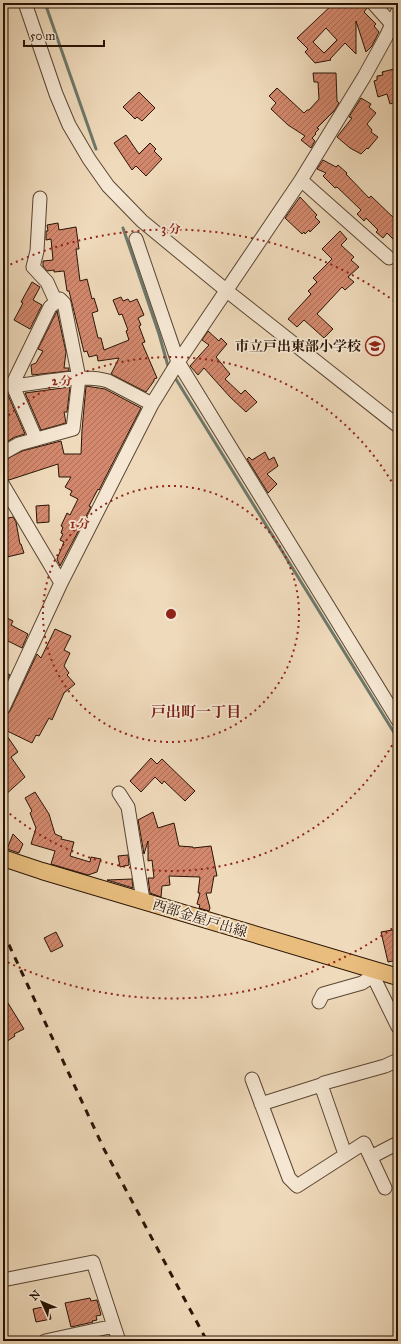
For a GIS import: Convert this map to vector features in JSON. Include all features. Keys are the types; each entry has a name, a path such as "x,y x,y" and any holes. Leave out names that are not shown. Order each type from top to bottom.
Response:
{"main road":[{"name":"西部金屋戸出線","path":"3,858 42,871 143,900 374,973 398,977"}],"street":[{"path":"25,3 56,94 69,125 89,159 108,186 142,221 227,291 398,426"},
{"path":"373,3 395,28"},
{"path":"3,708 61,583 152,404 301,180 364,77 386,37 395,28 398,11"},
{"path":"301,180 389,258"},
{"path":"40,198 37,251 33,267 47,282 56,302"},
{"path":"136,239 174,369 396,712"},
{"path":"3,453 19,444 73,429 79,378 64,303 60,299 50,307 14,381 13,386 36,439"},
{"path":"13,386 79,378 103,379 108,380 152,404"},
{"path":"3,485 7,500 61,583"},
{"path":"119,793 128,807 143,900"},
{"path":"319,1002 323,994 362,983 374,973 398,1028"},
{"path":"262,1104 324,1083 385,1066 398,1060"},
{"path":"252,1079 289,1178 297,1186 364,1143 385,1188"},
{"path":"321,1085 345,1154"},
{"path":"371,1157 398,1143"},
{"path":"3,1280 93,1262 120,1341"},
{"path":"45,1341 114,1326"}],"building":[{"path":"334,3 361,3 367,8 364,12 376,24 374,26 379,32 372,46 366,52 356,21 356,54 345,43 330,59 331,60 315,63 305,52 308,49 297,38","holes":["326,28 337,40 324,53 313,42"]},
{"path":"398,68 398,101 390,104 387,94 378,97 374,81 377,80 377,76 383,75 382,72"},
{"path":"313,73 336,73 337,101 339,103 334,111 317,128 319,129 312,138 315,141 311,148 301,140 305,136 288,125 271,109 276,103 269,96 277,88 304,113 309,110 319,99 318,82 314,82"},
{"path":"139,92 155,108 142,121 137,117 135,119 123,107"},
{"path":"361,98 371,104 369,107 376,113 367,124 372,130 371,132 378,137 368,149 367,148 361,154 350,148 337,137 352,118 349,117"},
{"path":"126,135 139,154 150,143 156,149 154,151 162,159 146,176 136,166 132,170 114,143"},
{"path":"323,160 336,167 338,165 369,198 371,196 398,222 398,244 387,233 383,238 376,232 378,230 366,218 364,221 357,214 361,210 323,176 326,173 317,169"},
{"path":"300,197 317,215 315,217 320,222 310,232 309,230 305,234 304,232 302,234 285,218"},
{"path":"58,223 59,230 76,227 79,249 76,249 80,281 87,279 92,299 94,298 98,311 92,313 98,338 101,338 104,350 129,340 126,331 128,330 122,314 119,315 113,300 121,297 123,301 128,299 130,302 137,299 144,315 138,318 141,325 139,326 145,342 142,343 157,378 154,379 146,392 111,374 119,358 98,361 97,355 89,357 87,351 84,352 69,291 67,291 64,271 47,271 43,266 43,261 53,260 51,239 46,240 46,231 48,231 47,225"},
{"path":"340,231 347,239 341,245 354,257 351,260 359,267 348,277 354,282 345,290 342,287 317,314 333,329 324,338 304,320 297,327 288,319 311,294 308,291 317,282 313,278 332,259 322,249"},
{"path":"32,282 40,287 33,300 42,305 30,329 14,320 23,303 21,302"},
{"path":"57,311 66,352 64,368 69,368 69,371 32,375 31,365 36,363 43,351 38,349"},
{"path":"208,331 219,341 221,338 227,344 216,357 230,374 225,379 241,394 245,390 257,402 246,412 230,397 204,368 198,375 190,366 209,345 202,340"},
{"path":"86,386 105,389 141,408 99,490 98,489 89,506 91,507 60,566 57,559 64,542 60,540 63,534 61,533 63,527 61,526 67,513 70,515 78,499 70,495 72,491 65,487 71,477 59,477 58,464 9,480 3,476 3,461 22,451 61,441 64,454 81,454"},
{"path":"70,387 67,412 64,412 66,423 41,430 25,393"},
{"path":"8,395 25,434 15,437 3,444 3,396"},
{"path":"265,452 269,460 274,457 278,466 267,474 277,484 268,493 247,459 249,457 252,460"},
{"path":"49,505 49,522 37,523 36,506"},
{"path":"13,517 16,522 20,544 24,553 3,558 3,519"},
{"path":"3,616 13,621 11,625 28,634 22,648 4,639 3,642"},
{"path":"55,629 71,636 64,650 70,653 64,666 69,673 67,675 75,684 64,693 52,720 49,718 39,736 36,735 32,743 3,729 3,716 7,715 10,711 37,654 41,658"},
{"path":"3,671 10,675 3,689"},
{"path":"3,730 18,752 11,757 25,777 3,797"},
{"path":"151,758 157,764 162,759 195,791 185,801 164,781 162,784 155,777 141,792 130,781"},
{"path":"35,792 49,814 55,834 62,837 61,839 74,842 70,856 90,862 91,857 101,859 97,872 88,875 51,864 55,851 31,844 36,828 30,813 32,811 25,798"},
{"path":"153,812 158,828 174,823 179,846 193,848 211,846 217,876 214,876 211,893 206,893 210,908 209,911 199,908 200,905 197,904 200,893 198,893 200,877 169,876 170,885 162,886 161,897 150,893 148,878 154,878 152,860 148,861 148,841 144,854 138,820"},
{"path":"13,834 23,844 19,853 7,849"},
{"path":"128,855 129,865 120,867 118,856"},
{"path":"132,879 133,888 107,880"},
{"path":"398,929 398,960 388,962 381,932"},
{"path":"56,932 63,946 51,952 44,938"},
{"path":"3,995 24,1029 14,1034 15,1036 3,1044"},
{"path":"90,1298 91,1301 97,1300 101,1315 96,1316 97,1320 92,1321 93,1322 71,1327 65,1303"},
{"path":"48,1306 51,1319 36,1322 33,1309"}],"waterway":[{"path":"45,3 96,149"},
{"path":"123,228 170,369"},
{"path":"174,376 398,739"}],"railway":[{"path":"3,932 104,1149 207,1341"}],"place":[{"name":"市立戸出東部小学校","path":"375,346"}],"district":[{"name":"戸出町一丁目","path":"196,712"}]}
